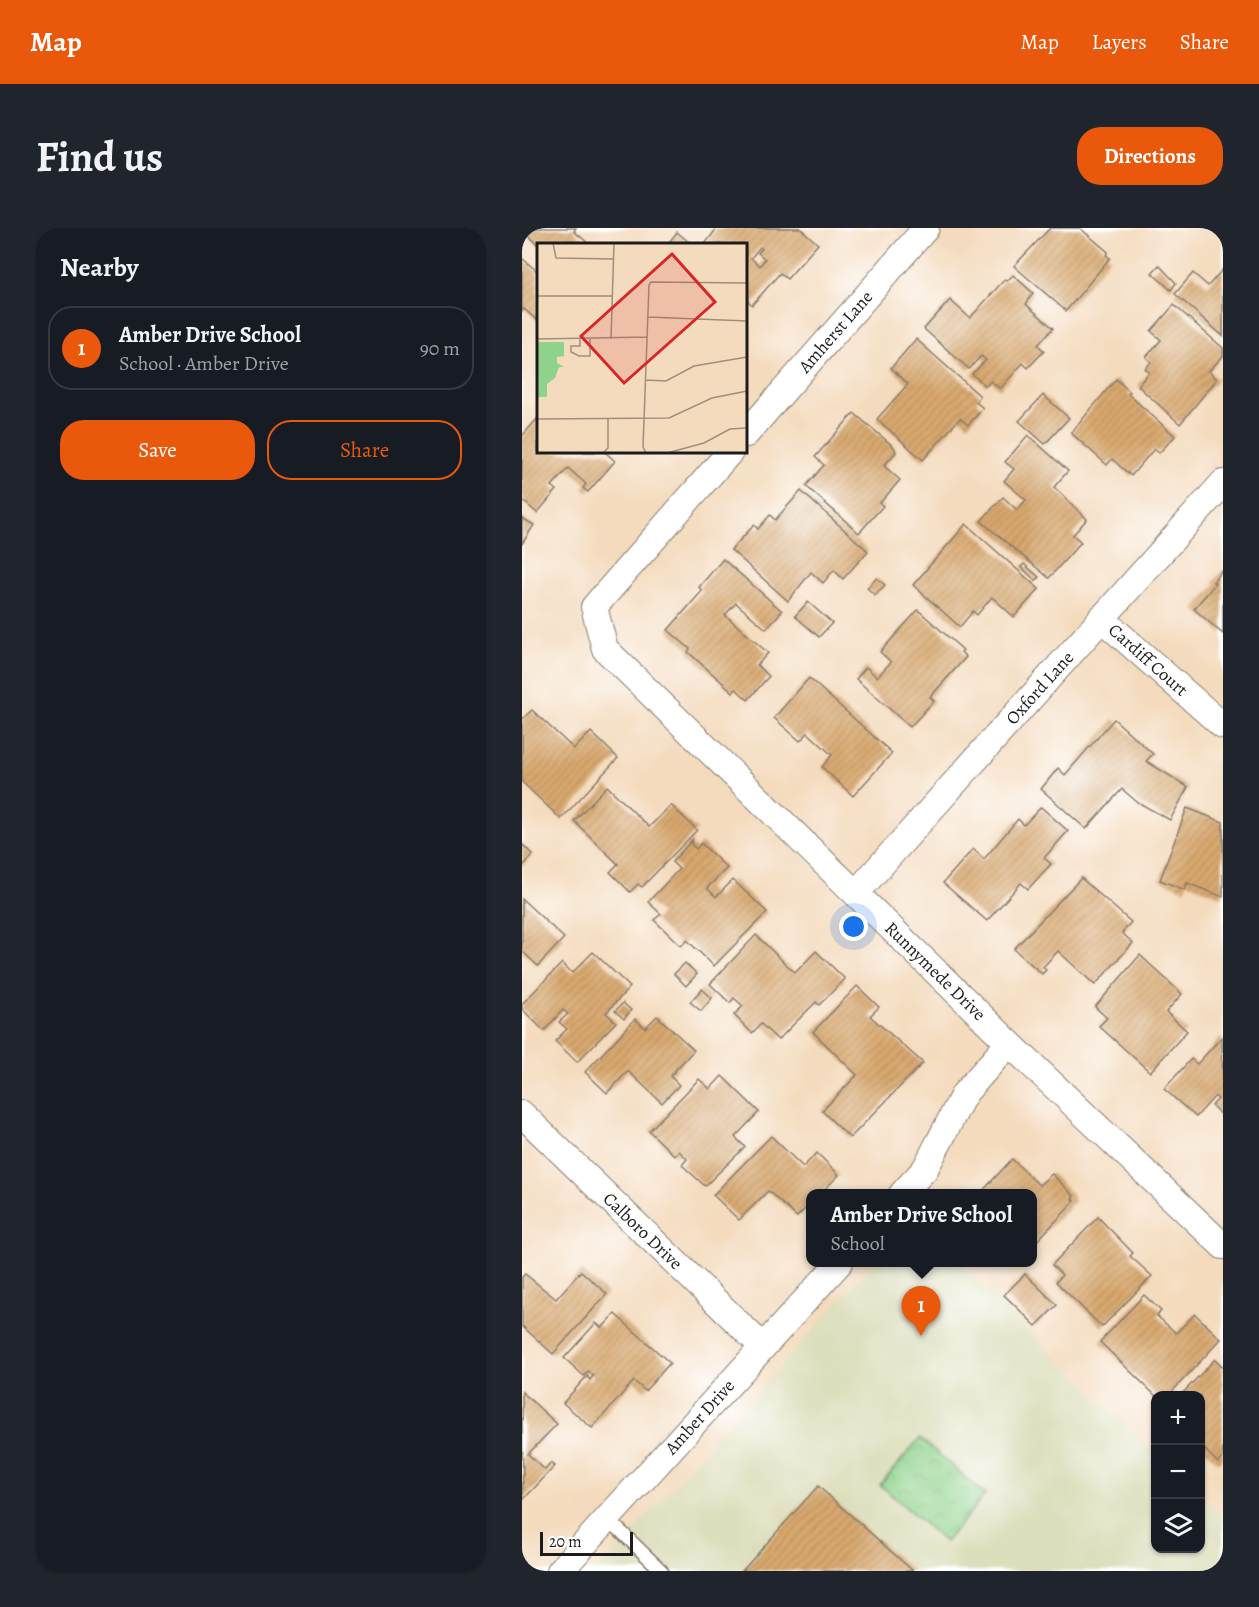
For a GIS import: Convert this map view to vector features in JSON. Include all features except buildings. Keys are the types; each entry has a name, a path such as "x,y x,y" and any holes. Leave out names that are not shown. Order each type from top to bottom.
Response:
{"street":[{"name":"Amherst Lane","path":"747,433 926,228"},
{"name":"Runnymede Drive","path":"729,453 594,607 605,649 857,892 1009,1044 1223,1246"},
{"name":"Oxford Lane","path":"857,892 1223,483"},
{"name":"Cardiff Court","path":"1101,618 1223,726"},
{"path":"907,1189 925,1169 964,1094 1009,1044"},
{"name":"Calboro Drive","path":"522,1114 763,1347"},
{"name":"Amber Drive","path":"560,1571 836,1267"}],"lane":[{"path":"607,1518 662,1571"}],"shaded area":[{"path":"869,1267 962,1267 1151,1449 1151,1553 1205,1553 1205,1500 1223,1518 1223,1571 597,1571"}],"green space":[{"path":"920,1438 985,1495 945,1542 880,1485"}],"place":[{"name":"Amber Drive School","path":"921,1336"}]}
